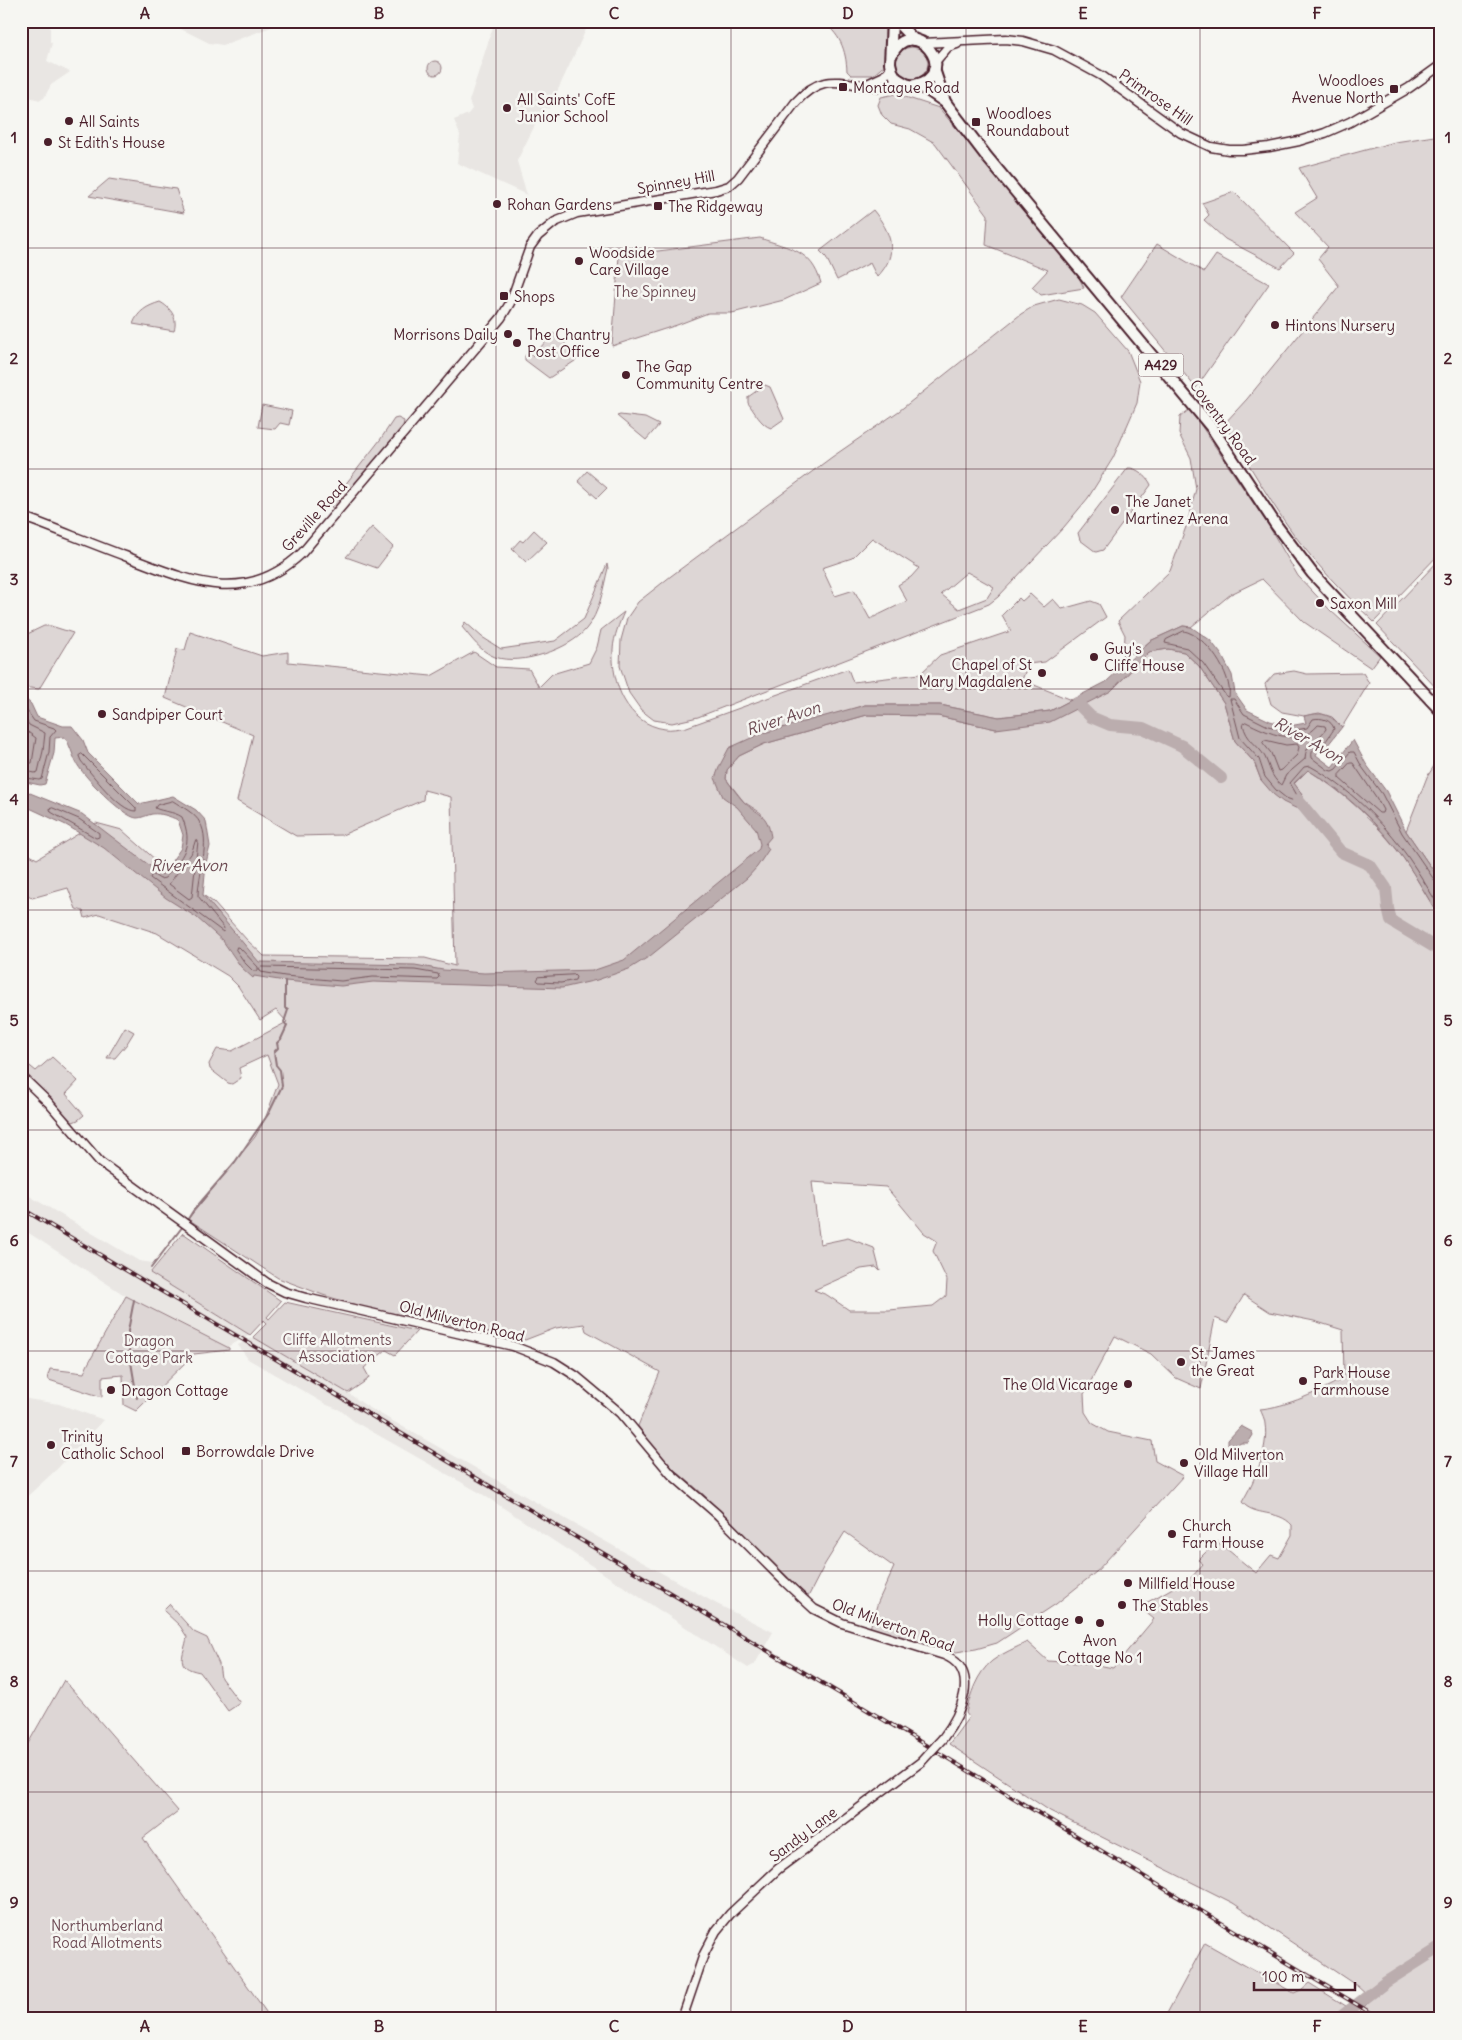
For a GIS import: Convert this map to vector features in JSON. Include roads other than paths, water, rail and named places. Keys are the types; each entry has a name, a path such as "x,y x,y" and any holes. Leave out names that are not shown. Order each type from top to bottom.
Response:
{"main road":[{"path":"891,68 892,21"},
{"name":"Coventry Road","path":"896,21 932,51 945,102"},
{"path":"891,57 899,45 919,41"},
{"path":"910,84 925,81 935,65"},
{"name":"Coventry Road","path":"891,68 896,78 935,94 945,102 987,157 1212,428 1276,525 1308,568 1441,711"}],"street":[{"name":"Primrose Hill","path":"919,41 1012,40 1054,50 1108,80 1181,133 1211,147 1229,150 1270,147 1325,133 1350,122 1409,88 1441,65"},
{"name":"Primrose Hill","path":"935,65 948,47 961,42"},
{"path":"865,85 884,76 891,68"},
{"name":"Spinney Hill","path":"525,259 534,242 545,230 555,222 571,215 716,190 729,186 738,178 794,103 805,93 817,86 843,81 878,87 910,84"},
{"name":"Greville Road","path":"21,516 202,584 236,585 278,571 302,553 501,318 510,302 525,259"},
{"name":"Old Milverton Road","path":"21,1076 48,1102 100,1162 264,1281 285,1292 337,1306 513,1346 538,1355 568,1371 602,1396 620,1413 671,1474 717,1514 805,1601 822,1614 842,1623 951,1658 960,1667 965,1690"},
{"name":"Sandy Lane","path":"682,2019 704,1954 716,1931 730,1914 778,1869 921,1762 943,1738 958,1716 965,1690"}],"water":[{"path":"1183,626 1191,627 1210,640 1221,654 1232,675 1235,693 1247,710 1270,721 1289,726 1306,723 1304,716 1320,714 1329,716 1342,727 1324,750 1318,751 1316,755 1332,767 1353,740 1366,764 1386,791 1406,831 1441,882 1441,919 1409,866 1384,833 1335,788 1308,770 1294,783 1302,794 1308,814 1283,802 1273,794 1261,780 1254,762 1235,741 1224,703 1199,666 1184,652 1168,649 1149,652 1111,691 1050,722 996,729 938,716 867,715 764,744 739,756 727,770 726,779 743,801 764,818 771,837 765,844 769,849 757,867 747,878 650,956 629,969 597,980 562,988 373,982 341,986 254,976 253,978 241,967 223,941 196,917 166,898 104,848 66,825 21,804 21,784 30,793 82,814 162,875 181,848 183,835 178,820 159,814 137,818 123,811 94,785 80,768 65,737 55,738 54,753 45,784 40,785 21,781 21,695 31,704 37,717 63,726 72,726 83,740 88,753 139,804 173,796 196,810 206,821 210,846 206,863 203,895 259,962 415,965 443,970 484,973 595,970 624,960 759,849 760,844 756,829 737,807 723,797 715,778 729,748 760,734 865,705 940,705 999,717 1050,711 1106,682 1150,641"},
{"path":"1241,1426 1252,1432 1253,1435 1248,1443 1241,1443 1232,1447 1228,1444 1228,1440"}],"waterway":[{"path":"1077,703 1091,717 1110,725 1143,728 1182,746 1221,778"},
{"path":"1298,800 1341,852 1370,865 1386,888 1391,921 1441,951"},
{"path":"186,1222 193,1211 235,1162 269,1113 282,1086 280,1070 276,1065 274,1052 278,1048 277,1043 287,1026 284,1022 288,1010 285,1008 285,981"},
{"path":"151,1268 183,1226"},
{"path":"134,1300 128,1331 128,1344 137,1398"},
{"name":"River Avon","path":"1338,2019 1386,1982 1441,1947"}],"railway":[{"path":"21,1208 854,1702 1381,2019"}],"place":[{"name":"Montague Road","path":"843,87"},
{"name":"Woodloes Avenue North","path":"1394,89"},
{"name":"All Saints' CofE Junior School","path":"507,108"},
{"name":"All Saints","path":"69,121"},
{"name":"Woodloes Roundabout","path":"976,122"},
{"name":"St Edith's House","path":"48,142"},
{"name":"Rohan Gardens","path":"497,204"},
{"name":"The Ridgeway","path":"658,206"},
{"name":"Woodside Care Village","path":"579,261"},
{"name":"Shops","path":"504,296"},
{"name":"Hintons Nursery","path":"1275,325"},
{"name":"Morrisons Daily","path":"508,334"},
{"name":"The Chantry Post Office","path":"517,343"},
{"name":"The Gap Community Centre","path":"626,375"},
{"name":"The Janet Martinez Arena","path":"1115,510"},
{"name":"Saxon Mill","path":"1320,603"},
{"name":"Guy's Cliffe House","path":"1094,657"},
{"name":"Chapel of St Mary Magdalene","path":"1042,673"},
{"name":"Sandpiper Court","path":"102,714"},
{"name":"St. James the Great","path":"1181,1362"},
{"name":"Park House Farmhouse","path":"1303,1381"},
{"name":"The Old Vicarage","path":"1128,1384"},
{"name":"Dragon Cottage","path":"111,1390"},
{"name":"Trinity Catholic School","path":"51,1445"},
{"name":"Borrowdale Drive","path":"186,1451"},
{"name":"Old Milverton Village Hall","path":"1184,1463"},
{"name":"Church Farm House","path":"1172,1534"},
{"name":"Millfield House","path":"1128,1583"},
{"name":"The Stables","path":"1122,1605"},
{"name":"Holly Cottage","path":"1079,1620"},
{"name":"Avon Cottage No 1","path":"1100,1623"}],"park label":[{"name":"The Spinney","path":"655,291"},
{"name":"Dragon Cottage Park","path":"149,1348"},
{"name":"Cliffe Allotments Association","path":"337,1348"},
{"name":"Northumberland Road Allotments","path":"107,1934"}]}
